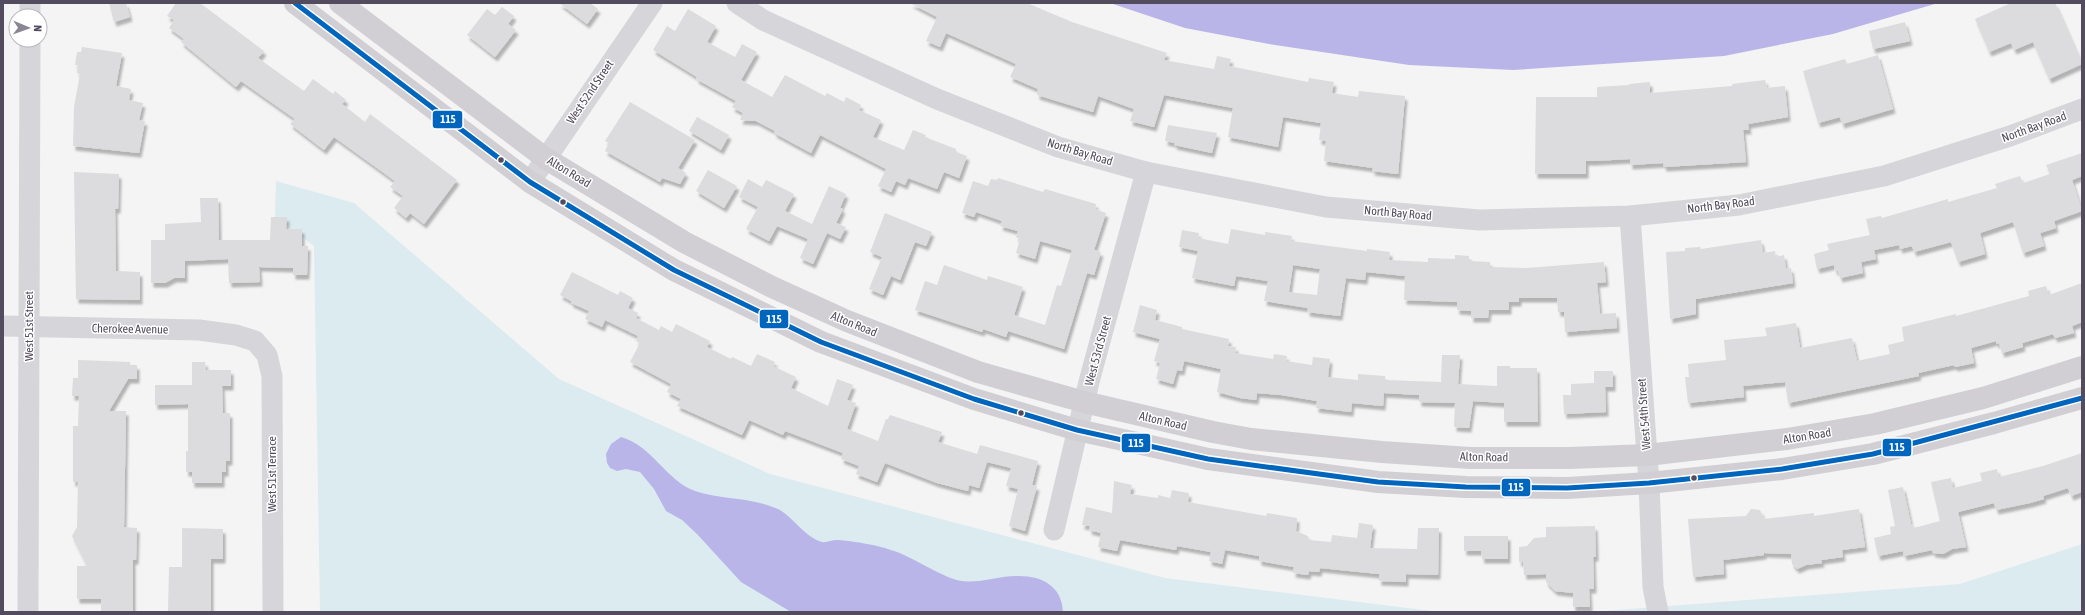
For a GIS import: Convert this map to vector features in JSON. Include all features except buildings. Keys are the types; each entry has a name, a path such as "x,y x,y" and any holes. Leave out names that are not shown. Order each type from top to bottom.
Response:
{"main road":[{"path":"295,3 530,182 674,270 821,342 974,399 1077,430 1208,459 1378,482 1466,487 1567,488 1649,483 1782,469 1873,454 1994,424 2082,398"},
{"name":"Alton Road","path":"340,3 545,158 684,242 772,287 846,321 978,372 1084,402 1213,432 1251,439 1382,452 1478,458 1569,458 1647,455 1788,439 1875,424 1983,398 2082,367"}],"street":[{"name":"West 52nd Street","path":"530,182 652,3"},
{"name":"North Bay Road","path":"737,3 763,20 937,99 1058,147 1146,172 1326,207 1479,220 1630,216 1739,205 1884,176 2010,136 2082,109"},
{"name":"West 51st Street","path":"28,612 30,48"},
{"name":"West 53rd Street","path":"1054,530 1084,402 1146,172"},
{"name":"West 54th Street","path":"1630,216 1649,483 1653,588 1658,612"},
{"name":"Cherokee Avenue","path":"3,326 200,330 236,335 255,341"},
{"name":"West 51st Terrace","path":"255,341 267,355 272,376 273,612"}],"shaded area":[{"path":"1110,3 1938,3 1833,34 1724,56 1513,70 1409,65 1269,44 1185,28"},
{"path":"276,181 354,203 559,379 770,474 1165,578 1440,612 320,612 314,246 275,217"},
{"path":"621,437 632,441 642,448 676,480 685,486 705,494 758,502 778,509 816,540 822,542 835,540 846,541 885,548 902,554 957,580 975,581 1010,576 1036,578 1050,585 1055,590 1062,603 1063,612 791,612 741,582 697,534 682,520 666,511 654,489 640,472 626,469 617,471 610,468 607,463 606,454 611,444"},
{"path":"2082,544 2082,612 1590,612 1960,584"}],"transit line":[{"name":"115","path":"295,3 530,182 674,270 821,342 974,399 1077,430 1208,459 1378,482 1466,487 1567,488 1649,483 1782,469 1873,454 2082,398"}]}
